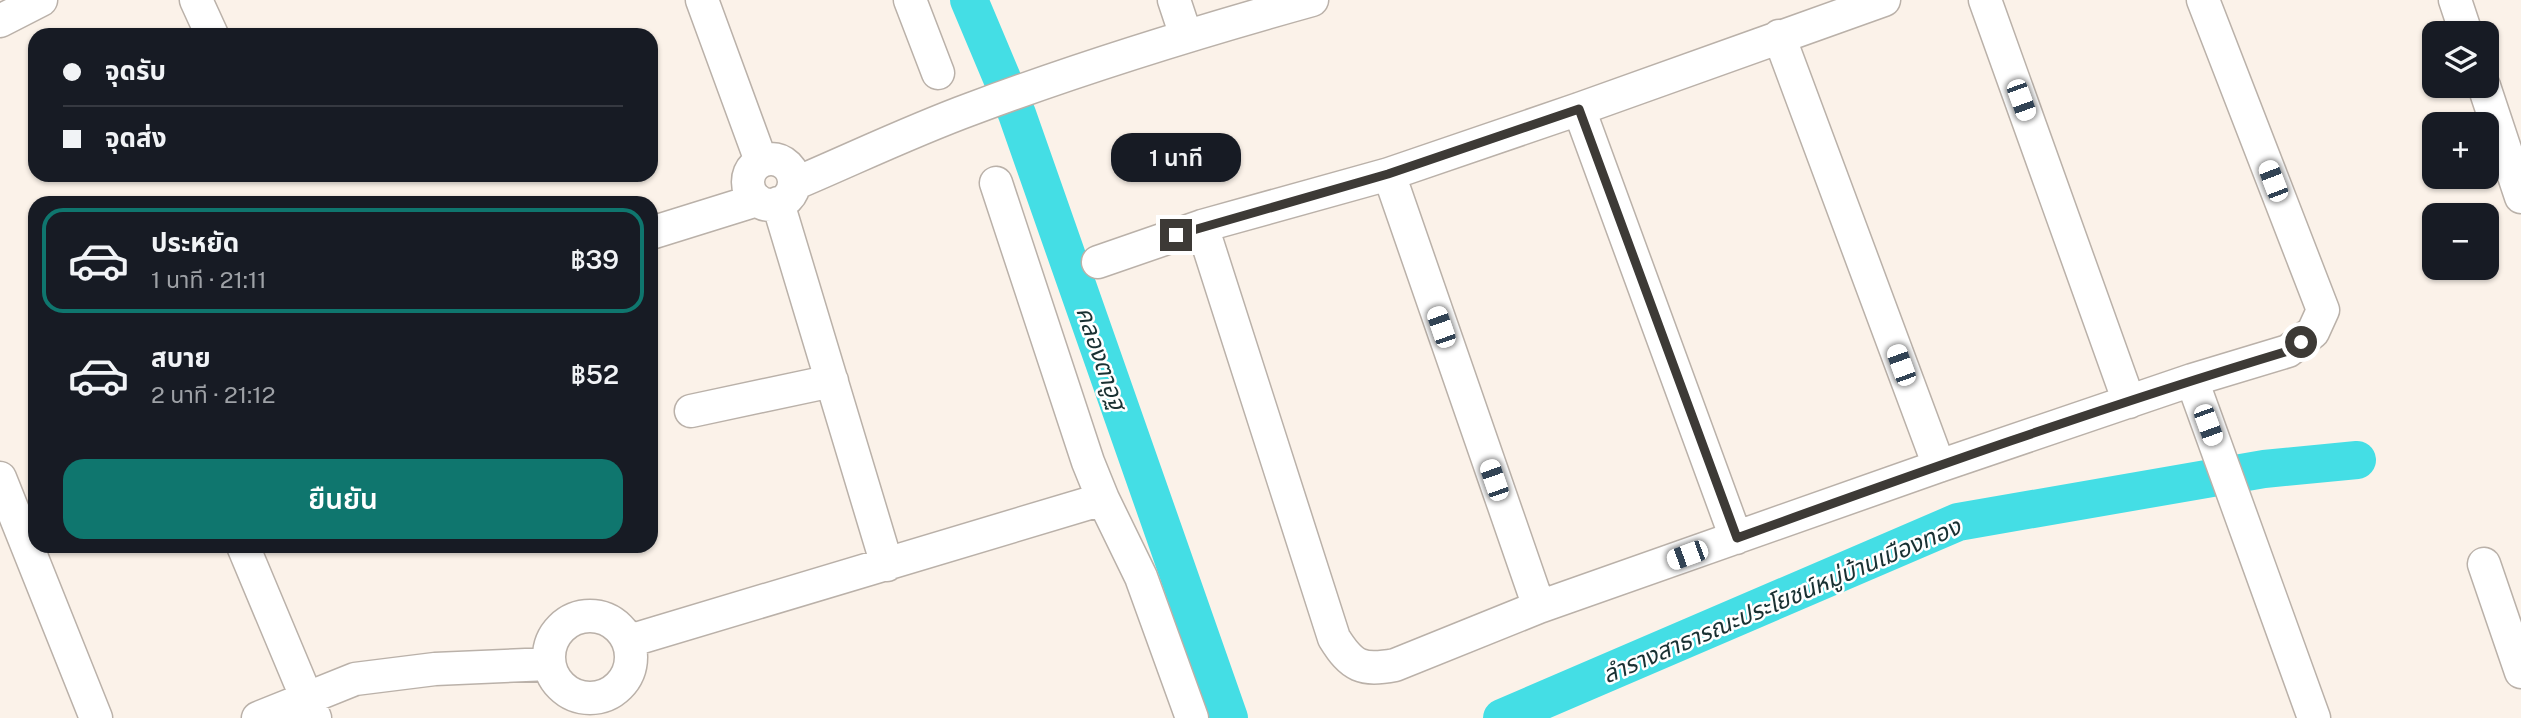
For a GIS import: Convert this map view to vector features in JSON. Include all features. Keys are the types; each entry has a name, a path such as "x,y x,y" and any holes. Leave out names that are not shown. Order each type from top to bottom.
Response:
{"street":[{"path":"0,21 41,0"},
{"path":"197,0 209,28"},
{"path":"702,0 761,161 770,158 780,160 793,174 776,196"},
{"path":"910,0 938,74"},
{"path":"1174,0 1186,36"},
{"path":"658,231 776,196 968,110 1026,89 1186,36 1312,0"},
{"path":"1098,262 1202,226 1388,174 1884,0"},
{"path":"1985,0 2129,402"},
{"path":"1202,226 1334,638 1346,658 1372,669 1395,665 1539,607 1939,466 2192,380 2288,351 2313,332 2323,310 2203,0"},
{"path":"2455,0 2462,21"},
{"path":"1779,36 1939,466"},
{"path":"2488,98 2521,197"},
{"path":"1579,109 1737,538"},
{"path":"1388,174 1539,607"},
{"path":"996,183 1084,449 1103,499 1141,578 1192,718"},
{"path":"776,196 887,565"},
{"path":"2192,380 2314,718"},
{"path":"691,411 832,381"},
{"path":"0,478 28,548"},
{"path":"629,641 1103,499"},
{"path":"30,553 96,718"},
{"path":"246,553 310,708"},
{"path":"2484,564 2521,672"},
{"path":"587,615 605,618 619,627 629,641 632,659 628,675 605,708 568,692 556,680 550,664 550,646 558,631 571,620 587,615"},
{"path":"258,718 310,708 355,679 394,672 550,664"}],"waterway":[{"name":"คลองตาอูฐ","path":"969,0 1017,114 1229,718"},
{"name":"ลำรางสาธารณะประโยชน์หมู่บ้านเมืองทอง","path":"1502,718 1958,522 2264,469 2357,460"}],"route":[{"path":"1176,235 1388,174 1579,109 1737,538 2192,380 2288,351 2301,342"}]}
